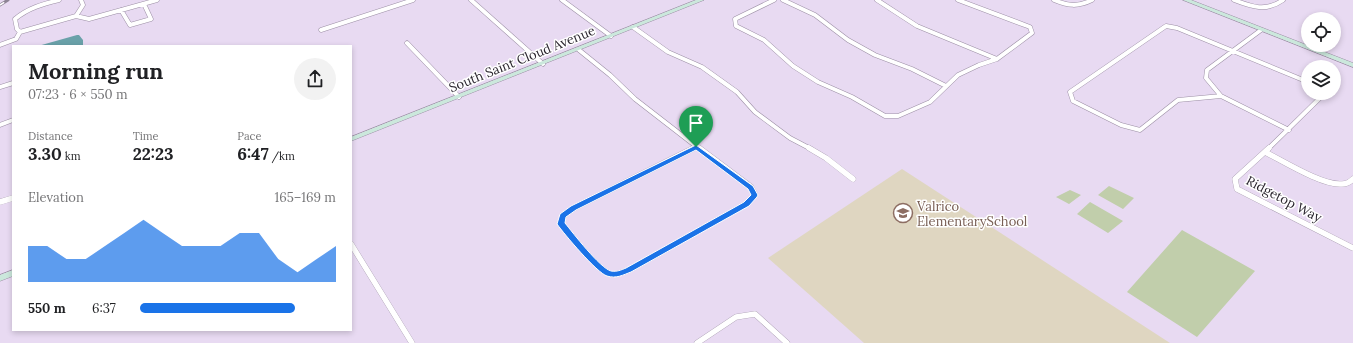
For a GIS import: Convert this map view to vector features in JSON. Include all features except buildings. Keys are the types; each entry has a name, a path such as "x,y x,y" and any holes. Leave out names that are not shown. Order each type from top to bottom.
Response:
{"street":[{"path":"20,32 17,30 15,19 19,15 31,7 59,0"},
{"path":"76,16 83,5 81,0"},
{"path":"0,45 16,39 20,32 76,16 89,19 157,0"},
{"path":"321,30 413,0"},
{"path":"471,0 543,64"},
{"path":"562,0 611,36"},
{"name":"South Saint Cloud Avenue","path":"352,139 579,50 691,1 701,0"},
{"path":"774,0 735,19 736,26 764,40 793,66 818,82 852,97 885,116 898,116 930,102 958,75 979,65 997,59 1032,34 1030,27 958,0"},
{"path":"783,0 815,15 848,40 875,55 912,69 946,86"},
{"path":"877,0 918,26 997,59"},
{"path":"1054,0 1065,5 1080,6 1092,0"},
{"path":"1186,0 1353,65"},
{"path":"1234,0 1258,8 1275,7 1283,0"},
{"path":"121,10 130,25 151,19 144,4"},
{"path":"1221,96 1178,100 1140,130 1122,125 1073,101 1070,92 1166,26 1177,28 1301,79"},
{"path":"633,27 668,52 708,72 737,92 755,112 790,138 826,158 853,179"},
{"path":"1261,30 1207,70 1206,78 1221,96 1289,130"},
{"path":"407,43 459,97"},
{"path":"579,50 610,75 635,99 696,147 751,187 755,195 746,204 629,270 617,274 608,273 600,267 561,224 563,216 574,208 696,147"},
{"path":"0,87 12,83"},
{"name":"Ridgetop Way","path":"1318,100 1289,130 1235,180 1237,189 1353,248"},
{"path":"0,124 12,120"},
{"path":"1265,152 1321,179 1340,185 1351,182 1353,179"},
{"path":"0,202 12,198"},
{"path":"352,246 412,343"},
{"path":"0,278 12,273"},
{"path":"698,343 736,317 755,314 787,343"}],"shaded area":[{"path":"77,35 79,35 83,40 83,45 42,45"},
{"name":"Valrico ElementarySchool","path":"902,169 1170,343 864,343 768,258"},
{"path":"1109,186 1134,198 1123,209 1098,195"},
{"path":"1070,190 1081,195 1069,204 1056,197"},
{"path":"1090,202 1123,221 1108,233 1077,214"},
{"path":"1182,230 1255,271 1197,337 1127,292"}],"railway":[{"path":"0,5 8,0"}],"place":[{"name":"Valrico ElementarySchool","path":"903,213"}],"route":[{"path":"696,147 751,187 755,195 746,204 629,270 612,275 600,267 561,224 561,219 563,216 574,208 696,147"}]}
